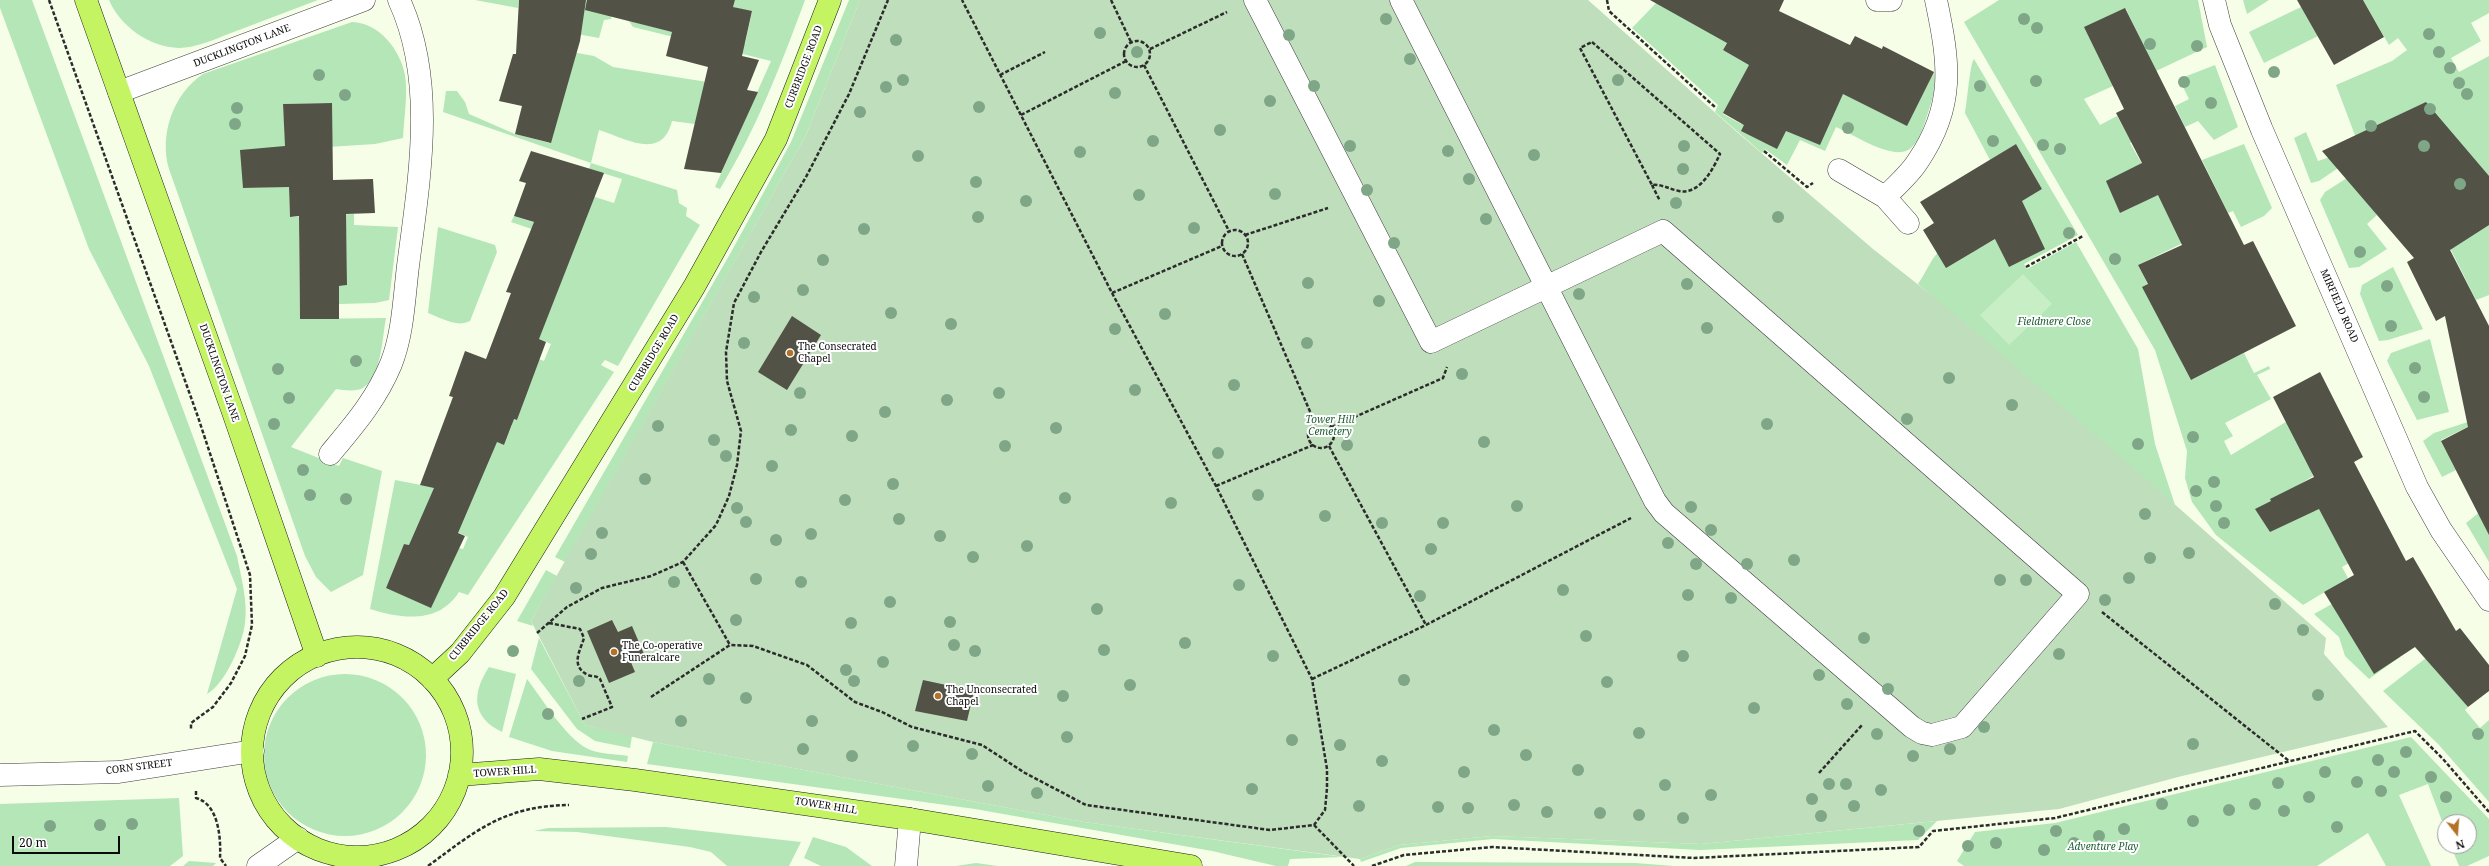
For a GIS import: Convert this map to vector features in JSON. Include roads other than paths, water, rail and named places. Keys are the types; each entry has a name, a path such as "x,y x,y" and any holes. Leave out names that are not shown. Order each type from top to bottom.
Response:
{"main road":[{"name":"DUCKLINGTON LANE","path":"86,0 317,656"},
{"name":"CURBRIDGE ROAD","path":"432,679 460,652 504,597 694,287 776,139 830,0"},
{"path":"344,647 380,649 414,663 441,688 458,720 463,756 455,792 436,823 407,845 375,856 342,856 310,847 283,827 263,801 253,770 253,736 263,705 282,678 309,659 317,656 344,647"},
{"name":"TOWER HILL","path":"459,775 540,769 732,792 910,819 1191,866"}],"street":[{"name":"DUCKLINGTON LANE","path":"119,92 364,0"},
{"path":"330,454 372,403 398,344 420,176 421,135 418,62 409,21 399,0"},
{"path":"1255,0 1431,342 1435,341 1545,288 1663,231 2078,594 1962,727 1941,734 1922,733 1882,702 1672,522 1658,504 1545,288 1401,0"},
{"path":"1877,0 1891,0"},
{"path":"1885,197 1918,162 1934,132 1943,109 1947,85 1946,65 1936,0"},
{"name":"MIRFIELD ROAD","path":"2214,0 2220,25 2262,130 2414,481 2433,516 2489,600"},
{"path":"1838,170 1885,197 1908,223"},
{"name":"CORN STREET","path":"0,775 119,772 253,751"},
{"path":"906,866 910,819"},
{"path":"258,866 298,838"}],"place":[{"name":"The Consecrated Chapel","path":"790,353"},
{"name":"The Co-operative Funeralcare","path":"614,652"},
{"name":"The Unconsecrated Chapel","path":"938,696"}],"park label":[{"name":"Fieldmere Close","path":"2054,322"},
{"name":"Tower Hill Cemetery","path":"1330,426"},
{"name":"Adventure Play","path":"2103,847"}]}
